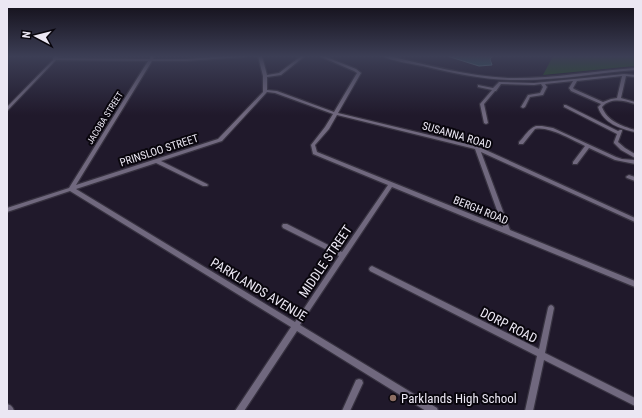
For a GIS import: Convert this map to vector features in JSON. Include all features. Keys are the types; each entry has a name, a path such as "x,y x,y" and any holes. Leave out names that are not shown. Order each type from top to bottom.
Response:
{"street":[{"path":"7,109 39,76"},
{"name":"JACOBA STREET","path":"71,189 140,76"},
{"path":"266,91 265,76 269,76"},
{"path":"334,113 356,76"},
{"path":"479,76 498,78 534,79 569,76"},
{"path":"486,123 482,104 499,84 502,83 542,83 615,76 635,76"},
{"path":"619,100 624,77"},
{"path":"576,80 572,88 573,91 603,103 619,100 635,103"},
{"path":"523,108 529,96 542,94 545,87 542,83"},
{"path":"479,86 495,90"},
{"name":"SUSANNA ROAD","path":"266,91 276,92 334,113 477,148 635,220"},
{"name":"PRINSLOO STREET","path":"7,210 220,140 263,96 266,91"},
{"path":"603,103 600,107 601,112 605,117 622,127 635,131"},
{"path":"564,106 619,133"},
{"name":"BERGH ROAD","path":"334,113 324,132 313,145 314,151 320,155 635,284"},
{"path":"521,143 533,129 538,126 547,128 578,141 587,147 613,158 635,162"},
{"path":"622,127 616,142 623,149 635,156"},
{"path":"575,163 587,147"},
{"path":"477,148 507,231"},
{"path":"157,161 205,185"},
{"path":"629,177 635,179"},
{"name":"MIDDLE STREET","path":"239,411 391,184"},
{"name":"PARKLANDS AVENUE","path":"71,189 296,325 434,411"},
{"path":"285,226 343,255"},
{"name":"DORP ROAD","path":"372,269 635,402"},
{"path":"529,411 551,308"},
{"path":"346,411 359,383"},
{"path":"7,408 10,411"}],"place":[{"name":"Parklands High School","path":"393,398"}]}
